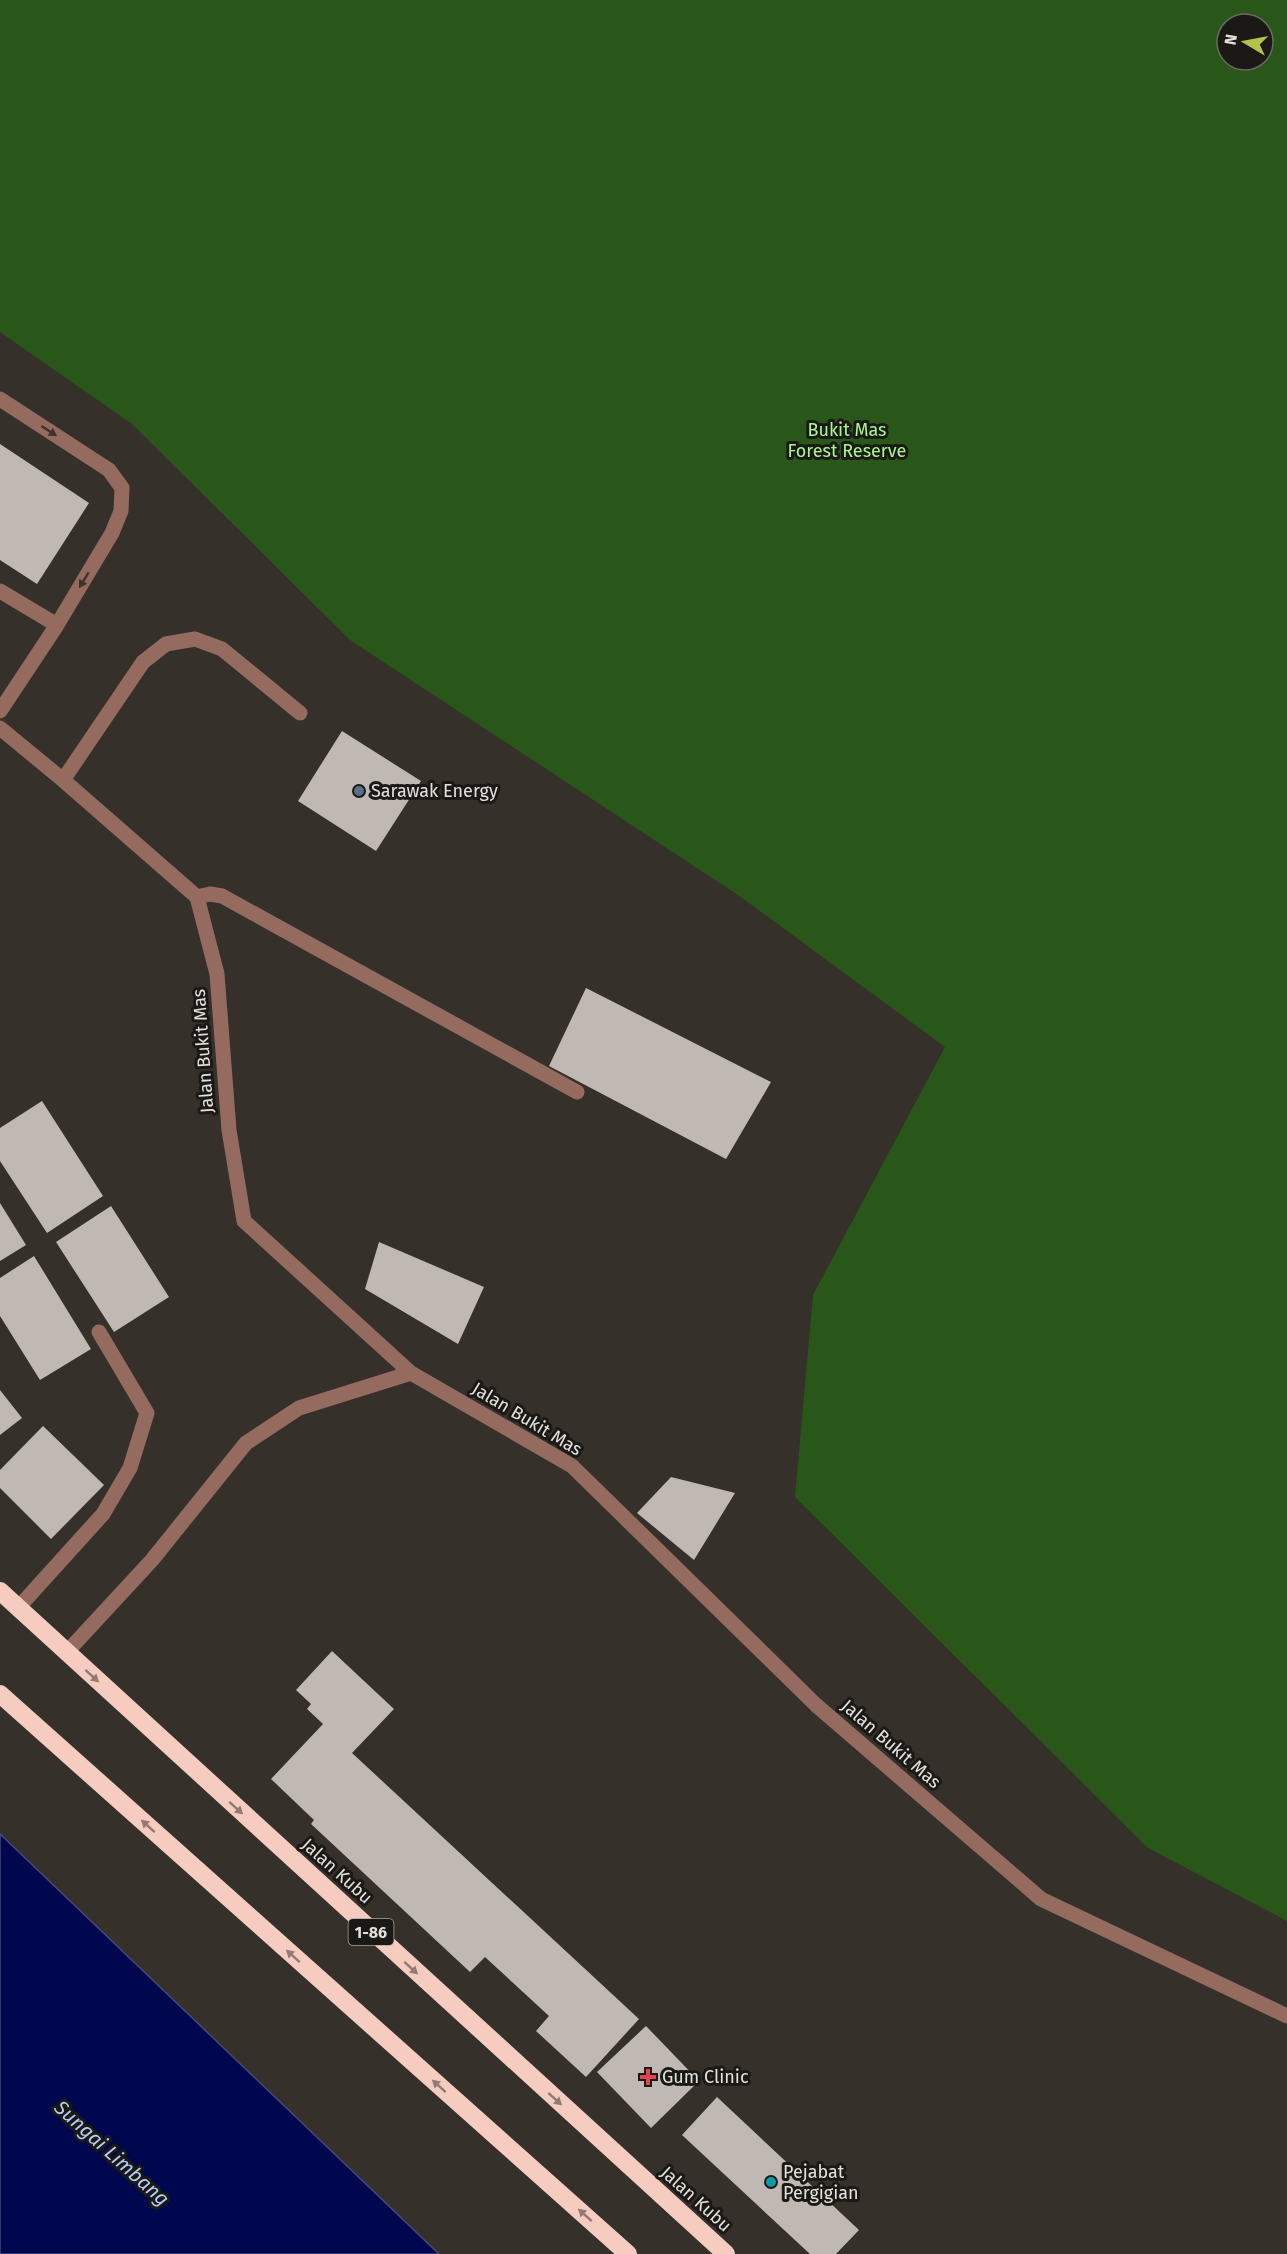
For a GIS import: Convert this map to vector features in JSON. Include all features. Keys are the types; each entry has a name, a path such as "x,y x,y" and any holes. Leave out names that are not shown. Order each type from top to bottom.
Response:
{"highway":[{"name":"Jalan Kubu","path":"0,1591 726,2254"},
{"path":"0,1694 628,2254"}],"street":[{"path":"0,399 109,471 122,488 121,512 112,533 57,625 0,711"},
{"path":"0,591 57,625"},
{"path":"63,780 143,662 166,644 195,639 222,649 300,713"},
{"path":"0,728 197,897 210,894 222,896 577,1092"},
{"name":"Jalan Bukit Mas","path":"197,897 217,974 229,1130 244,1221 411,1373 572,1466 816,1705 1041,1899 1287,2016"},
{"path":"18,1608 103,1514 130,1468 147,1413 99,1332"},
{"path":"66,1653 152,1560 246,1443 299,1408 411,1373"}],"green space":[{"name":"Bukit Mas Forest Reserve","path":"0,0 1287,0 1287,1921 1148,1848 795,1497 813,1295 945,1047 738,895 350,640 132,424 0,332"}],"water":[{"name":"Sungai Limbang","path":"0,1834 439,2254 0,2254"}],"building":[{"path":"0,444 89,503 37,584 0,560"},
{"name":"Sarawak Energy","path":"342,731 421,781 376,851 298,801"},
{"path":"586,988 771,1082 726,1159 549,1066"},
{"path":"42,1101 103,1196 47,1233 0,1161 0,1128"},
{"path":"0,1203 26,1245 0,1261"},
{"path":"111,1206 169,1297 114,1332 56,1242"},
{"path":"379,1242 484,1287 458,1344 365,1289"},
{"path":"34,1256 91,1349 40,1380 0,1316 0,1278"},
{"path":"0,1390 22,1418 0,1435"},
{"path":"43,1426 104,1485 51,1539 0,1488 0,1470"},
{"path":"671,1477 735,1493 694,1560 637,1513"},
{"path":"332,1651 394,1709 352,1753 639,2019 586,2077 536,2031 549,2016 485,1957 470,1972 311,1824 314,1820 271,1779 323,1724 307,1709 311,1704 296,1690"},
{"name":"Gum Clinic","path":"646,2026 699,2081 651,2128 597,2072"},
{"name":"Pejabat Pergigian","path":"717,2097 859,2230 836,2254 810,2254 682,2135"}],"place":[{"name":"Sarawak Energy","path":"359,791"},
{"name":"Gum Clinic","path":"648,2077"},
{"name":"Pejabat Pergigian","path":"771,2182"}]}
